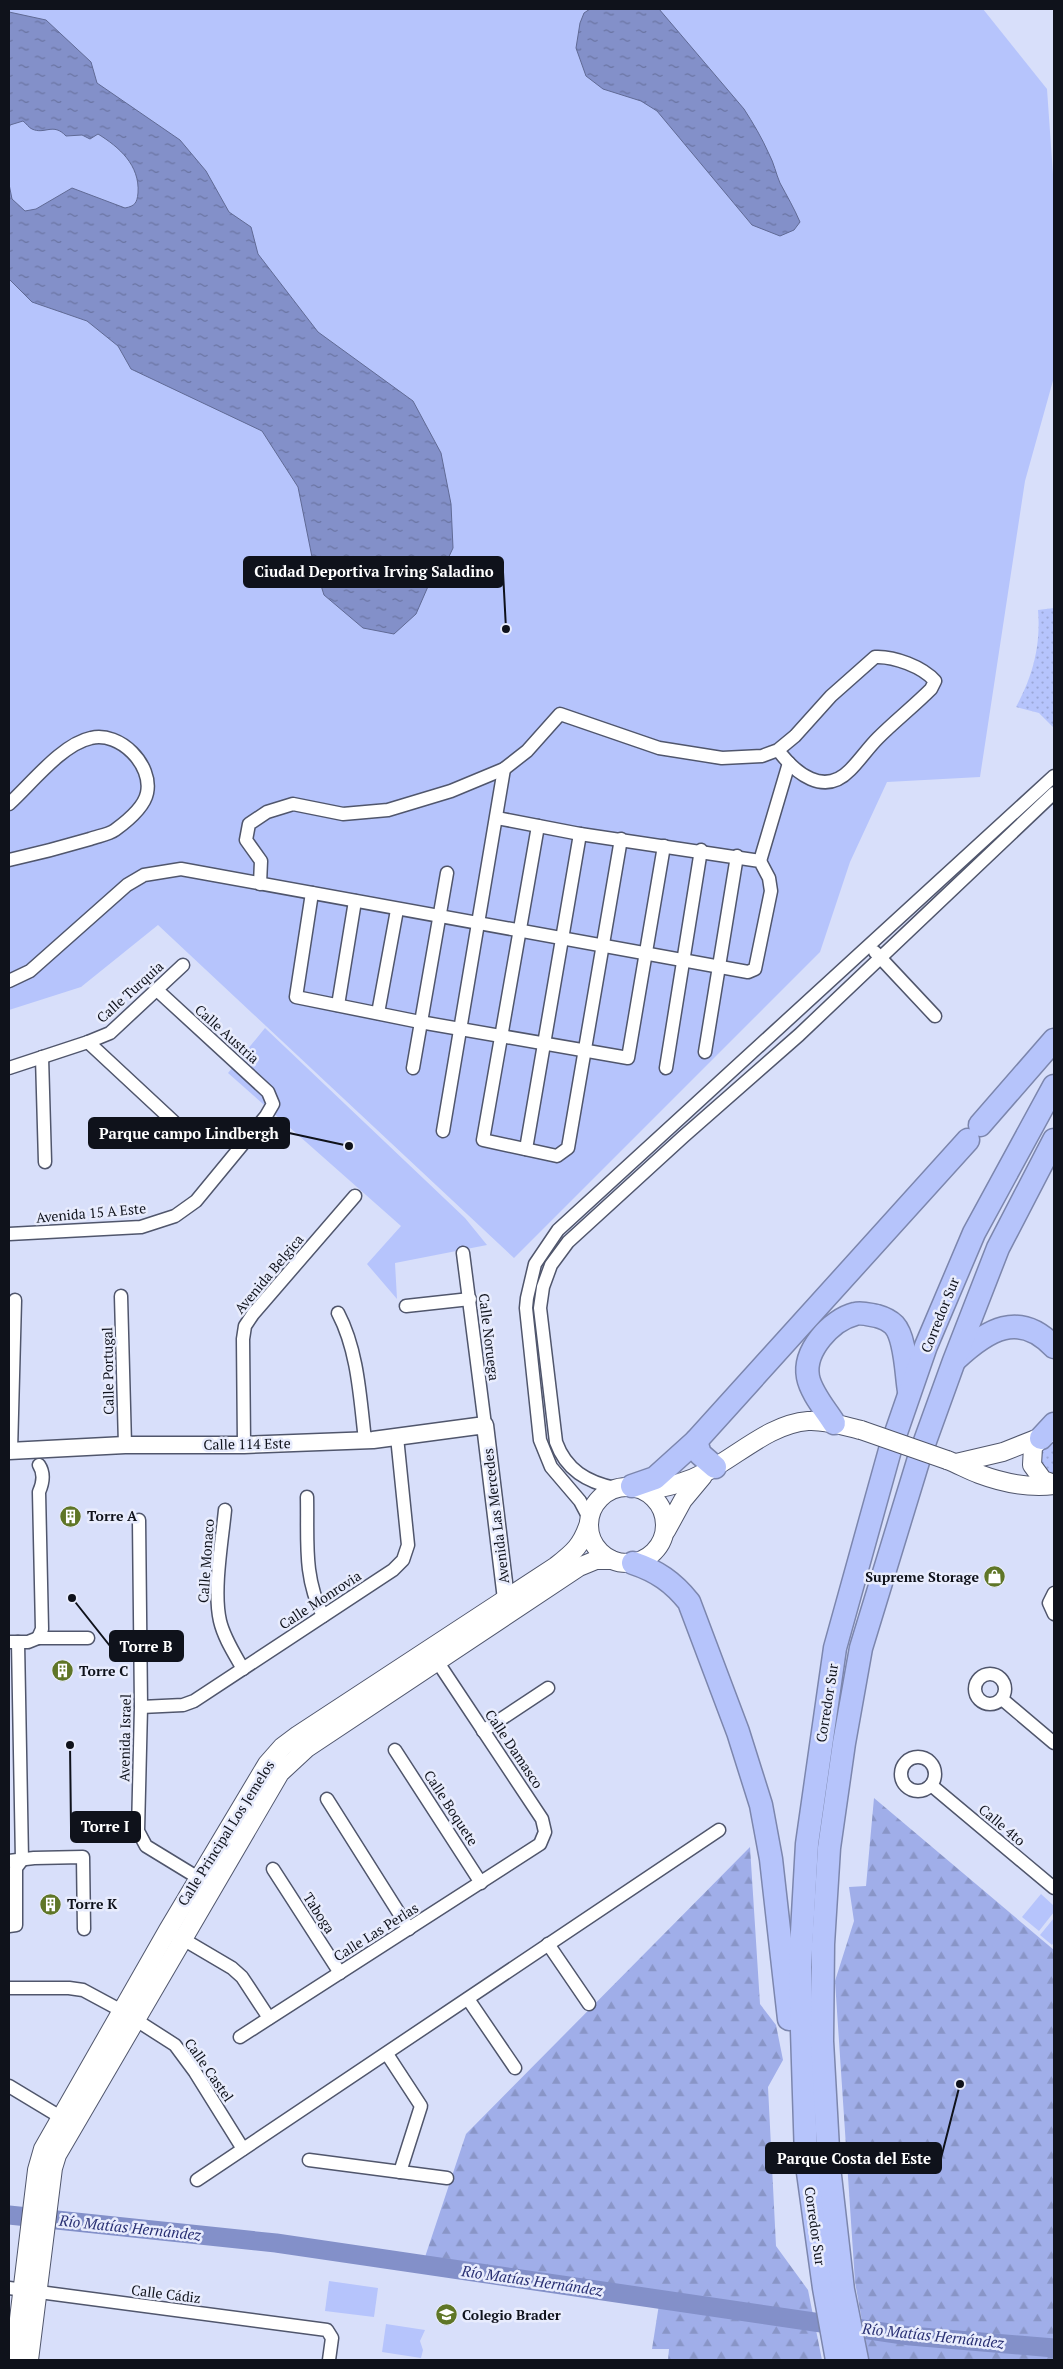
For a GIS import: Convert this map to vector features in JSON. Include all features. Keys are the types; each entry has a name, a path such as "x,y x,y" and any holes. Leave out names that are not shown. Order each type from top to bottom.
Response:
{"highway":[{"path":"630,1488 655,1478 696,1441 974,1132 1054,1040"},
{"name":"Corredor Sur","path":"857,2360 834,2289 806,2158 803,2091 800,1967 807,1844 835,1648 890,1450 926,1346 974,1232 1054,1086"},
{"name":"Corredor Sur","path":"837,2360 822,2041 823,1944 829,1848 861,1648 920,1456 954,1361 998,1248 1054,1140"},
{"path":"834,1424 808,1377 810,1353 835,1324 854,1314 866,1314 884,1318 895,1325 902,1341 910,1394"},
{"path":"954,1361 993,1330 1006,1328 1030,1330 1045,1338 1054,1347"},
{"path":"696,1441 700,1454 711,1470"},
{"path":"622,1561 661,1575 677,1587 689,1602 753,1775 767,1831 786,2000 803,2091"}],"main road":[{"path":"711,1470 683,1500 657,1549 650,1556 622,1561 602,1554 595,1545 590,1534 589,1520 596,1503 601,1497 630,1488 676,1485 711,1470 770,1432 807,1421 861,1430 951,1461 978,1474 1007,1483 1040,1487 1054,1485"},
{"path":"951,1461 1003,1452 1050,1431"},
{"path":"1050,1431 1032,1453 1032,1465 1038,1476 1054,1485"},
{"path":"630,1488 652,1495 664,1512 665,1532"},
{"name":"Calle Principal Los Jemelos","path":"205,1882 292,1760 437,1661 483,1622 506,1598 570,1554 584,1539 589,1520"},
{"name":"Calle Principal Los Jemelos","path":"23,2290 33,2270 45,2169 57,2155 67,2122 205,1882 268,1764 282,1747 442,1640 540,1593 588,1563 596,1560 622,1561"},
{"path":"415,1658 437,1661 442,1640"},
{"path":"14,2360 23,2290"},
{"path":"23,2290 29,2360"}],"street":[{"path":"260,884 260,860 246,840 249,824 267,812 293,804 343,814 388,810 451,791 504,769 526,751 560,714 659,748 722,758 762,756 778,750 814,718 831,696 875,657 890,658 903,662 930,675 935,681 931,689 877,739 849,771 835,781 812,780 802,775 778,750"},
{"path":"9,804 71,746 92,738 110,738 126,747 138,759 148,778 147,795 134,813 113,831 57,849 9,860"},
{"path":"9,981 30,971 127,884 144,875 182,870 520,932 562,937 684,962 748,972 755,969 758,964 771,892 769,878 760,861 789,763"},
{"path":"444,1131 504,769"},
{"path":"589,1520 574,1493 551,1467 540,1440 526,1308 534,1264 558,1230 780,1029 1054,776"},
{"path":"630,1488 595,1484 578,1474 565,1460 559,1450 548,1386 540,1308 543,1287 551,1265 568,1242 791,1042 1054,793"},
{"path":"497,818 580,834 701,850 760,861"},
{"path":"538,826 483,1140 557,1156 568,1148 621,839"},
{"path":"526,1149 580,834"},
{"path":"312,893 296,997 420,1022 628,1058 664,846"},
{"path":"666,1068 701,850"},
{"path":"705,1052 737,856"},
{"path":"413,1068 447,873"},
{"path":"338,1006 356,901"},
{"path":"378,1013 397,910"},
{"path":"870,946 935,1016"},
{"name":"Calle Turquia","path":"9,1068 110,1033 183,964"},
{"name":"Calle Austria","path":"157,990 268,1092 273,1104"},
{"path":"780,1029 791,1042"},
{"path":"88,1042 174,1122"},
{"path":"42,1057 45,1162"},
{"name":"Avenida 15 A Este","path":"9,1234 141,1227 175,1216 196,1201 266,1116 273,1104"},
{"name":"Avenida Belgica","path":"244,1444 243,1338 245,1326 253,1314 355,1196"},
{"name":"Calle Noruega","path":"463,1254 485,1425"},
{"name":"Calle Portugal","path":"121,1296 125,1445"},
{"path":"406,1306 470,1299"},
{"path":"10,1451 15,1300"},
{"path":"338,1313 347,1330 353,1355 365,1440"},
{"name":"Calle 114 Este","path":"10,1451 39,1458 125,1445 365,1440 485,1425"},
{"name":"Avenida Las Mercedes","path":"485,1425 507,1602 515,1604 540,1593"},
{"name":"Calle Monrovia","path":"141,1707 183,1705 194,1702 393,1570 403,1560 408,1545 397,1437"},
{"path":"38,1638 42,1629 39,1492 35,1485 35,1472 39,1458"},
{"path":"307,1497 308,1569 313,1596 323,1616"},
{"name":"Calle Monaco","path":"225,1510 217,1603 220,1621 227,1642 243,1669"},
{"name":"Avenida Israel","path":"139,1520 141,1707 138,1831 146,1846 205,1882"},
{"path":"1054,1593 1049,1603 1054,1614"},
{"path":"9,1926 16,1925 13,1642 28,1642 38,1638 88,1638"},
{"name":"Calle Damasco","path":"437,1661 542,1819 545,1832 540,1844 528,1854"},
{"path":"483,1731 548,1688"},
{"path":"1002,1699 1054,1743"},
{"name":"Calle Boquete","path":"395,1750 481,1883"},
{"name":"Calle 4to","path":"931,1785 1054,1888"},
{"path":"327,1799 410,1929"},
{"path":"197,2180 719,1830"},
{"name":"Calle Las Perlas","path":"240,2037 528,1854"},
{"path":"15,1860 84,1857 84,1929"},
{"name":"Taboga","path":"273,1869 340,1973"},
{"path":"175,1934 232,1968 242,1977 269,2018"},
{"path":"548,1944 589,2004"},
{"name":"Calle Castel","path":"9,1988 69,1988 83,1990 167,2039 182,2052 243,2150"},
{"path":"468,1999 515,2068"},
{"path":"386,2054 421,2106 400,2172"},
{"path":"9,2086 67,2122"},
{"path":"309,2160 447,2178"},
{"name":"Calle Cádiz","path":"23,2290 327,2330 332,2338 328,2360"}],"shaded area":[{"path":"9,9 983,9 1047,89 1054,189 1054,377 1025,481 980,777 887,782 850,862 820,952 514,1258 158,925 81,987 9,1010"},
{"path":"1054,608 1054,728 1039,713 1016,707 1027,684 1037,648 1038,610"},
{"path":"265,1028 465,1218 487,1245 395,1263 397,1299 367,1264 401,1226 228,1073"},
{"path":"1054,1438 1054,1477 1050,1477 1038,1461 1039,1452"},
{"path":"1041,1894 1054,1906 1054,1912 1039,1931 1022,1917"},
{"path":"1054,1918 1054,1942 1052,1945 1040,1935"},
{"path":"329,2281 378,2288 374,2317 325,2311"},
{"path":"386,2324 425,2330 420,2341 423,2350 421,2358 382,2352"}],"green space":[{"path":"874,1798 1054,1950 1054,2360 869,2360 855,2282 835,1981 854,1921 849,1887 866,1886"},
{"path":"750,1847 760,2004 776,2025 783,2060 768,2087 776,2246 808,2290 822,2360 668,2360 669,2349 652,2349 660,2298 423,2263 466,2134"}],"water":[{"path":"590,9 659,9 744,109 751,120 800,222 794,230 780,236 752,225 657,111 641,101 603,89 586,76 576,48 580,23 584,13"},
{"path":"9,12 46,20 91,62 97,83 180,140 206,171 229,212 251,227 258,254 318,332 413,401 441,453 451,504 453,548 445,565 450,582 446,586 433,575 416,614 394,634 363,628 324,595 312,557 298,487 262,431 131,369 118,346 87,321 32,302 9,279 9,184 12,199 25,211 36,209 72,188 125,208 135,204 138,183 136,174 127,158 98,134 90,139 82,135 66,136 53,129 41,131 32,129 23,121 10,125 9,129"}],"waterway":[{"name":"Río Matías Hernández","path":"9,2215 276,2243 910,2336 1054,2348"}],"place":[{"name":"Ciudad Deportiva Irving Saladino","path":"506,629"},
{"name":"Parque campo Lindbergh","path":"349,1146"},
{"name":"Torre A","path":"71,1516"},
{"name":"Supreme Storage","path":"995,1577"},
{"name":"Torre B","path":"72,1598"},
{"name":"Torre C","path":"63,1671"},
{"name":"Torre I","path":"70,1745"},
{"name":"Torre K","path":"51,1904"},
{"name":"Parque Costa del Este","path":"960,2084"},
{"name":"Colegio Brader","path":"446,2315"}]}
